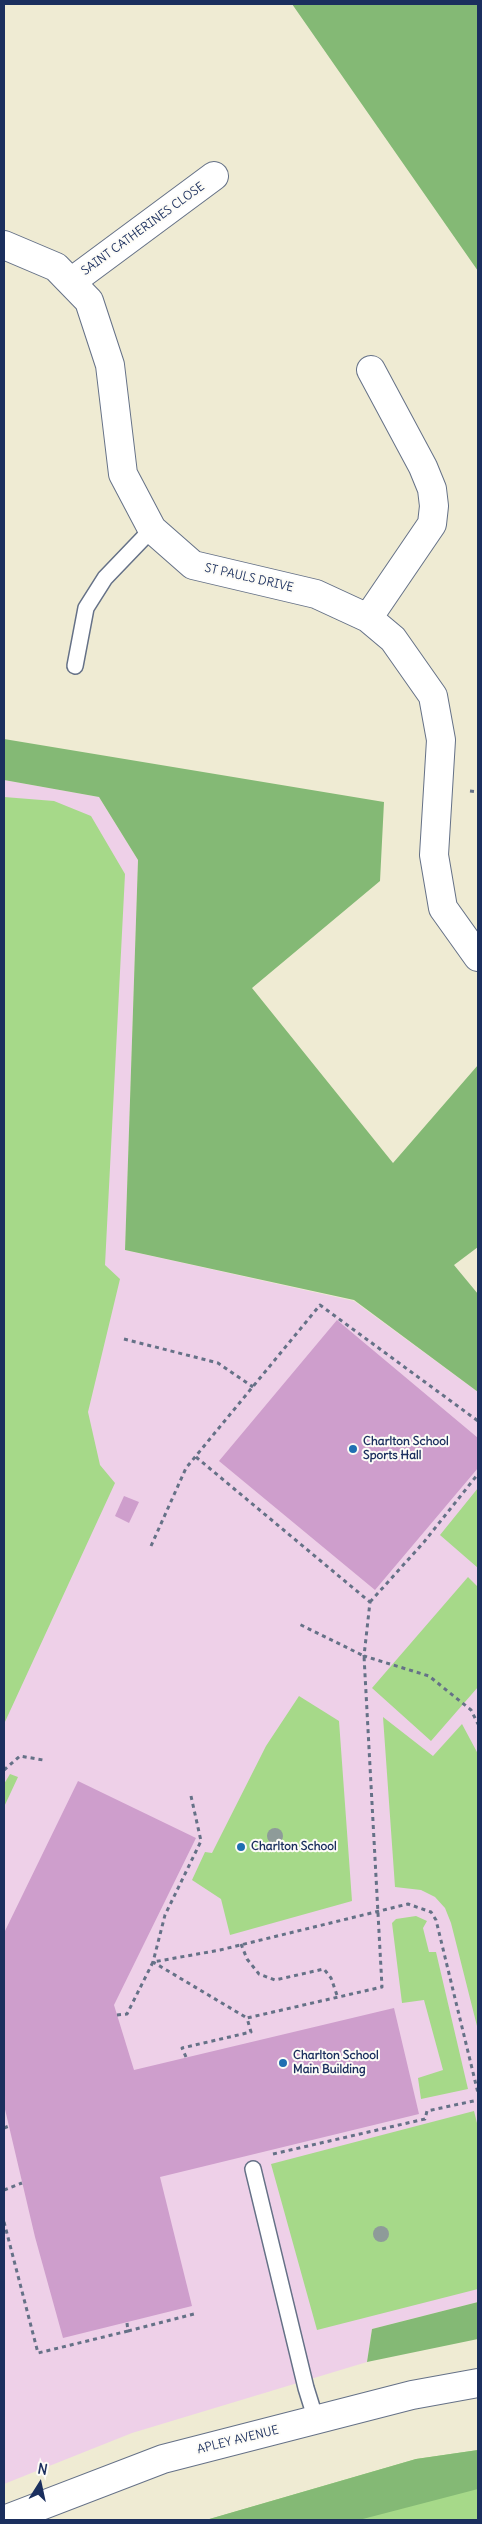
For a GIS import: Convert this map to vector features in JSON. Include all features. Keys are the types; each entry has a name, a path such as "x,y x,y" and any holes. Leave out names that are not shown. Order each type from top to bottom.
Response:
{"street":[{"name":"SAINT CATHERINES CLOSE","path":"71,282 214,176"},
{"name":"ST PAULS DRIVE","path":"4,245 56,267 89,301 110,366 123,474 152,529 193,565 316,594 368,618 393,639 433,696 441,740 434,854 443,908 478,957"},
{"path":"368,618 432,524 434,506 432,489 423,467 371,370"},
{"name":"APLEY AVENUE","path":"4,2520 164,2459 412,2395 478,2383"}],"lane":[{"path":"75,666 86,608 105,578 152,529"},
{"path":"253,2169 306,2388 316,2420"}],"path":[{"path":"151,1546 186,1468 320,1305 478,1421"},
{"path":"124,1339 218,1363 253,1387"},
{"path":"196,1457 370,1602"},
{"path":"246,2018 382,1987 364,1656 370,1602 424,1542 478,1474"},
{"path":"299,1624 364,1656 429,1676 471,1710 478,1724"},
{"path":"4,1770 20,1756 43,1760"},
{"path":"117,2015 128,2014 153,1962 165,1915 201,1841 192,1796"},
{"path":"153,1962 241,1944 408,1904 431,1912 436,1920 478,2093"},
{"path":"241,1944 247,1959 260,1974 275,1980 324,1969 331,1978 338,1998"},
{"path":"153,1962 246,2018 251,2032 182,2048 186,2057"},
{"path":"253,2169 264,2156 425,2119 427,2111 478,2100"},
{"path":"4,2128 9,2126"},
{"path":"4,2190 22,2183"},
{"path":"4,2222 38,2353 194,2314"},
{"path":"127,2323 128,2331"}],"shaded area":[{"name":"Charlton School","path":"4,780 99,797 138,860 125,1250 354,1301 478,1392 478,2302 372,2329 367,2362 132,2433 4,2484"}],"green space":[{"path":"292,4 478,4 478,271"},
{"path":"4,739 384,802 380,881 252,988 393,1163 478,1065 478,1247 454,1265 478,1294 478,1392 354,1300 125,1250 138,860 99,797 4,780"},
{"path":"4,797 54,801 91,816 125,874 105,1265 120,1279 88,1412 100,1465 115,1483 4,1724"},
{"path":"478,1488 478,1568 440,1535"},
{"path":"468,1577 478,1587 478,1687 431,1741 372,1688"},
{"path":"299,1696 339,1721 352,1901 230,1935 221,1899 192,1880 205,1852 212,1853 266,1746"},
{"path":"383,1717 433,1756 462,1724 478,1754 478,2030 451,1923 445,1908 435,1897 421,1890 395,1887"},
{"path":"10,1774 18,1777 4,1807 4,1784"},
{"path":"416,1916 427,1921 423,1928 429,1952 436,1952 468,2089 421,2099 418,2078 443,2070 424,2000 402,2003 392,1923 396,1919"},
{"path":"474,2111 478,2127 478,2289 317,2330 271,2164"},
{"path":"478,2302 478,2339 367,2362 372,2329"},
{"path":"478,2450 478,2520 206,2520 416,2459"},
{"path":"478,2450 478,2489 359,2520 206,2520 416,2459"}],"building":[{"name":"Charlton School Sports Hall","path":"337,1320 478,1438 478,1468 375,1590 219,1461"},
{"path":"124,1496 139,1502 129,1523 115,1516"},
{"name":"Charlton School Main Building","path":"78,1781 196,1838 114,2005 134,2070 394,2008 419,2114 160,2177 192,2306 63,2338 35,2237 4,2105 4,1933"}],"place":[{"name":"Charlton School Sports Hall","path":"353,1449"},
{"name":"Charlton School","path":"241,1847"},
{"name":"Charlton School Main Building","path":"283,2063"}]}
